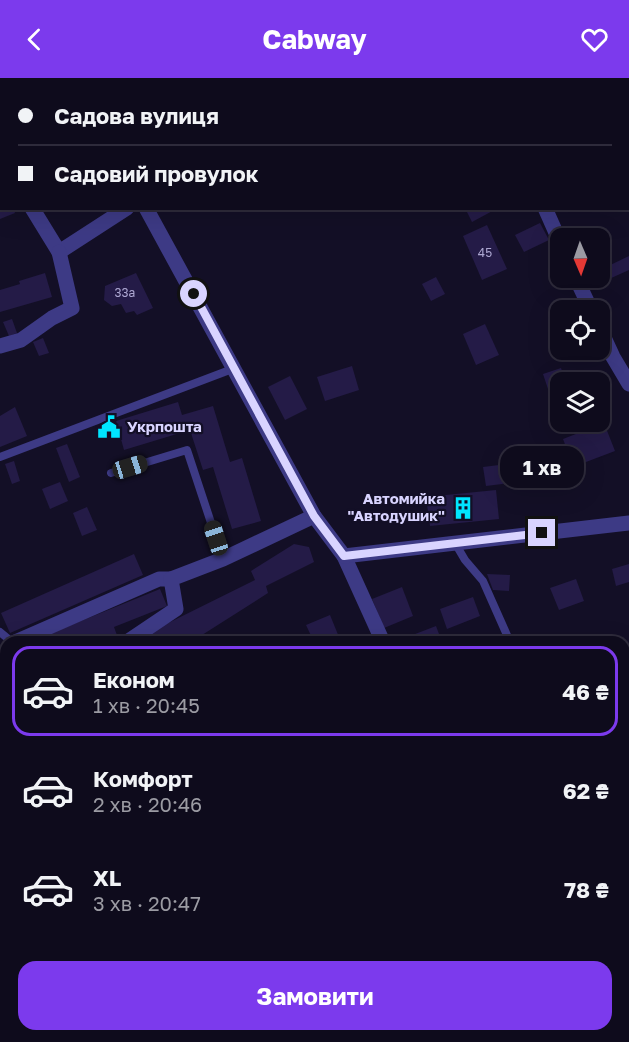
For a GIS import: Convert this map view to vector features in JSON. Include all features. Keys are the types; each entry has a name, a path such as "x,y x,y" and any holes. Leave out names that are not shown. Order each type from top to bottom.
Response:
{"street":[{"path":"0,346 21,340 52,318 72,308 59,252 33,210"},
{"path":"59,252 123,210"},
{"path":"147,210 314,516 344,556 380,636"},
{"path":"546,210 554,228"},
{"path":"610,351 629,384"},
{"path":"27,636 159,579 171,579 223,559 314,516"},
{"path":"344,556 629,523"},
{"path":"136,636 176,609 171,579"}],"lane":[{"path":"0,457 235,368"},
{"path":"111,473 188,450 223,559"},
{"path":"455,543 465,560 483,580 507,636"}],"building":[{"path":"0,210 14,210 15,213 0,219"},
{"path":"466,210 494,210 472,222"},
{"path":"540,223 549,240 524,252 515,235"},
{"path":"487,225 507,269 482,280 463,236"},
{"path":"629,256 629,270 610,279 610,265"},
{"path":"45,273 52,297 0,312 0,290"},
{"path":"136,273 153,308 137,315 134,311 126,313 121,304 112,306 104,300 105,286"},
{"path":"436,277 445,294 431,301 422,284"},
{"path":"12,319 17,333 9,336 3,322"},
{"path":"485,324 499,355 476,365 463,334"},
{"path":"43,338 49,353 39,356 33,342"},
{"path":"352,366 359,390 325,401 317,377"},
{"path":"561,368 562,372 550,372 550,395 543,374"},
{"path":"290,376 307,409 285,420 268,387"},
{"path":"178,402 182,415 213,406 230,462 242,458 261,521 232,529 213,467 203,470 190,430 124,450 116,421"},
{"path":"15,407 27,436 0,447 0,416"},
{"path":"581,432 608,432 615,451 549,476 542,456 566,447 563,439"},
{"path":"67,444 80,477 69,482 56,448"},
{"path":"14,461 20,481 12,484 5,464"},
{"path":"507,464 510,483 486,486 483,467"},
{"path":"60,482 68,501 50,509 42,489"},
{"name":"Автомийка \"Автодушик\"","path":"496,490 499,519 430,526 426,497"},
{"path":"87,507 97,530 82,536 73,513"},
{"path":"294,544 309,547 314,562 266,586 268,593 200,636 144,636 255,580 251,571"},
{"path":"134,554 143,575 10,633 1,613"},
{"path":"629,564 629,582 616,586 612,569"},
{"path":"487,574 510,575 509,591 493,590"},
{"path":"576,579 584,601 559,610 550,588"},
{"path":"402,587 413,616 384,628 372,599"},
{"path":"160,589 167,606 114,627 117,636 44,636"},
{"path":"473,597 480,616 447,629 440,609"},
{"path":"330,615 339,636 311,636 306,625"},
{"path":"436,626 440,636 410,636"}],"place":[{"name":"Укрпошта","path":"109,427"},
{"name":"Автомийка \"Автодушик\"","path":"463,508"}],"route":[{"path":"194,294 314,516 344,556 542,533"}]}
